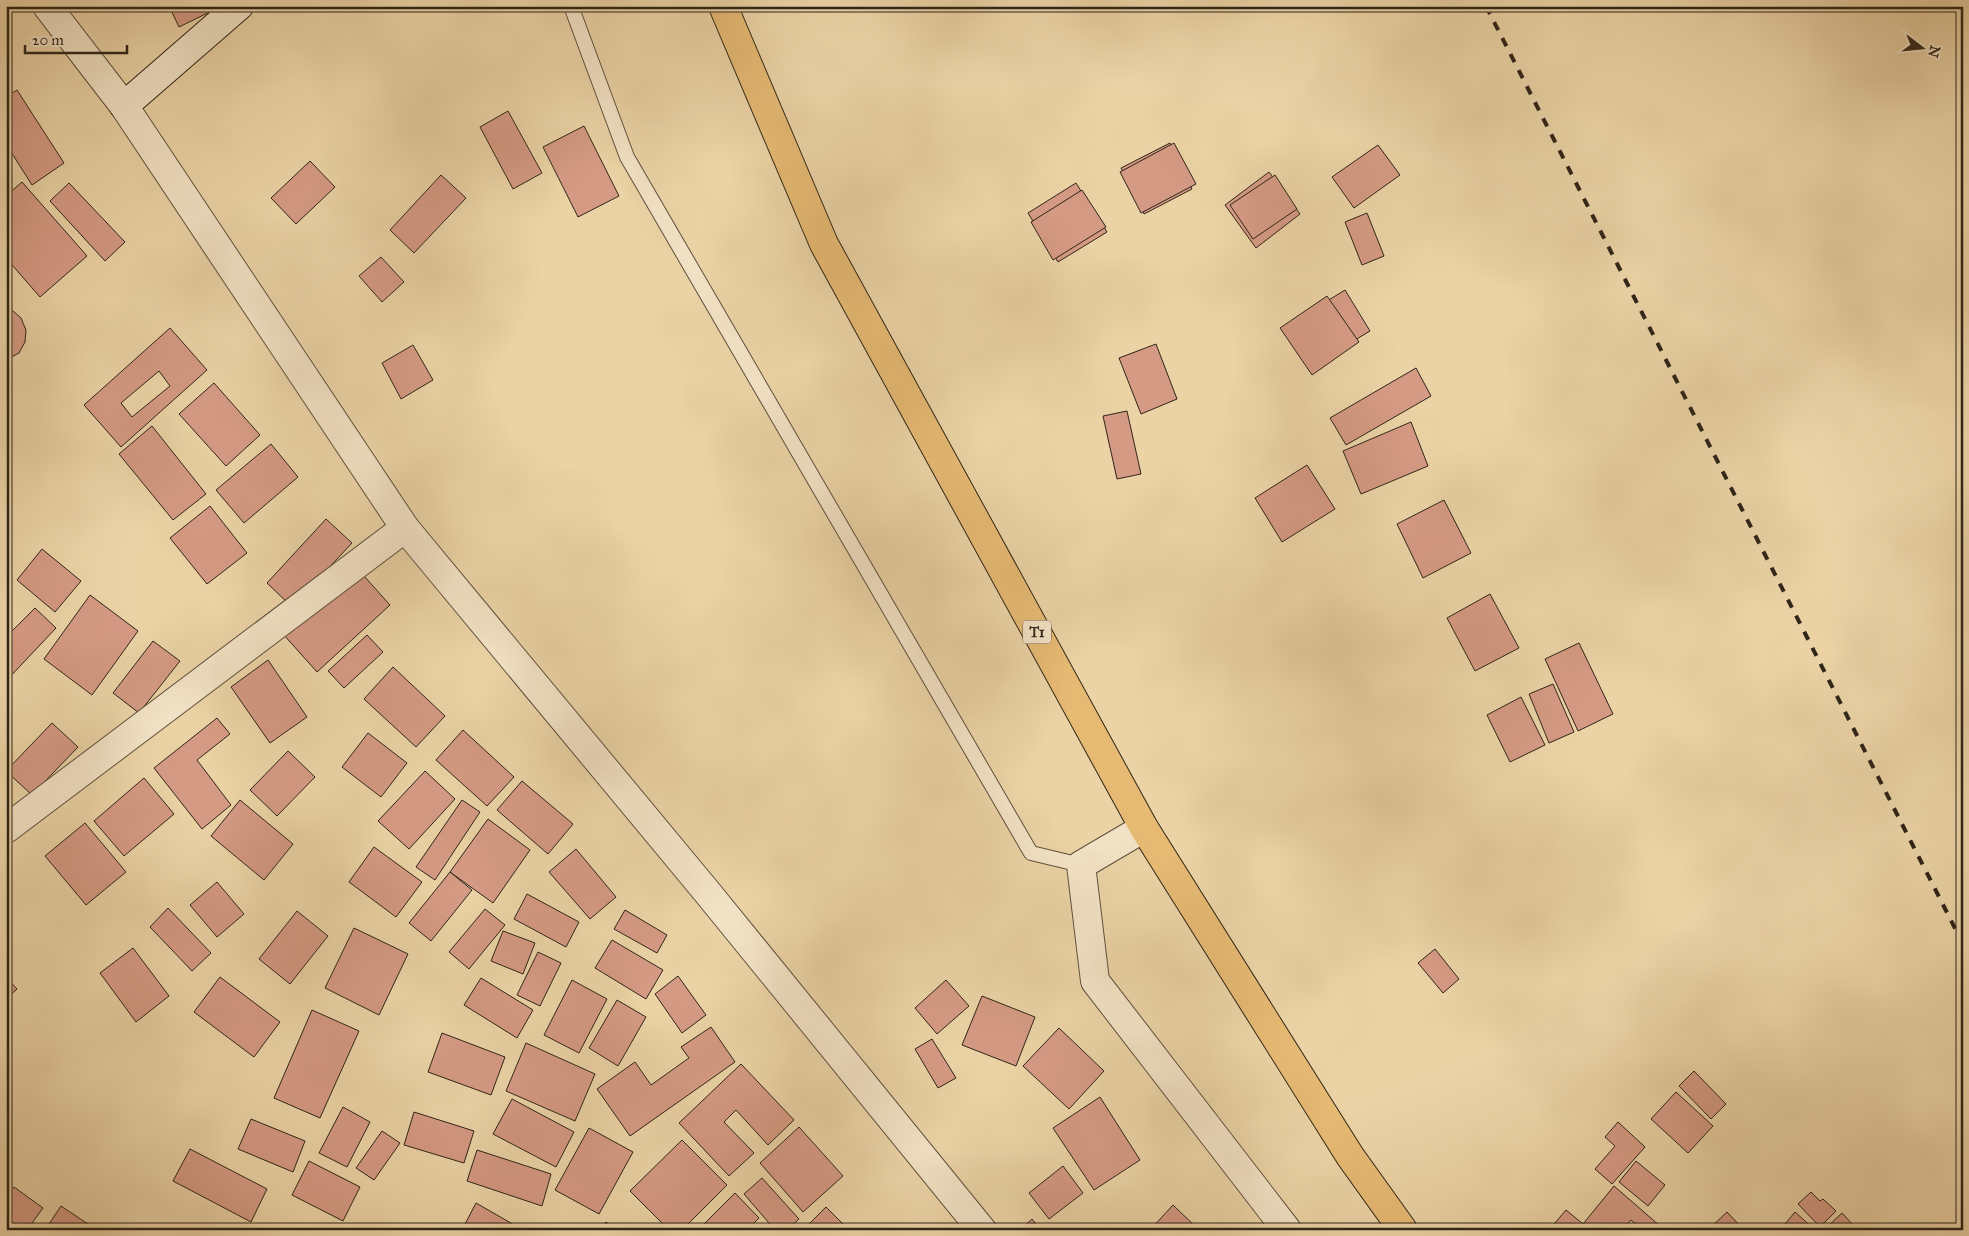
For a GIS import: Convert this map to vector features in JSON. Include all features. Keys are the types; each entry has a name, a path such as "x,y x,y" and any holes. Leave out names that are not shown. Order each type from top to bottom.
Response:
{"highway":[{"name":"T1","path":"723,6 824,244 1144,828 1350,1156 1403,1230"}],"street":[{"path":"47,6 124,106 405,528 694,876 982,1230"},
{"path":"124,106 239,6"},
{"path":"6,829 405,528"},
{"path":"1144,828 1081,865 1095,981 1287,1230"}],"lane":[{"path":"571,6 627,157 1031,853 1081,865"}],"building":[{"path":"169,6 222,6 179,27"},
{"path":"17,90 64,163 32,185 6,144 6,97"},
{"path":"508,111 542,173 513,189 480,127"},
{"path":"584,126 619,196 578,217 543,147"},
{"path":"1170,143 1192,189 1144,214 1121,168"},
{"path":"1174,143 1196,184 1141,213 1120,172"},
{"path":"1378,145 1400,175 1354,208 1332,177"},
{"path":"310,161 335,187 296,224 271,198"},
{"path":"1269,172 1300,214 1256,248 1225,205"},
{"path":"441,175 466,198 414,253 390,230"},
{"path":"1275,175 1297,209 1253,239 1230,205"},
{"path":"22,182 87,256 40,297 6,258 6,196"},
{"path":"69,183 125,242 105,261 50,201"},
{"path":"1076,183 1107,232 1058,262 1028,213"},
{"path":"1082,190 1106,227 1053,260 1031,222"},
{"path":"1367,213 1384,256 1362,265 1345,222"},
{"path":"381,257 404,282 382,302 359,276"},
{"path":"1345,290 1370,331 1317,363 1293,322"},
{"path":"1327,296 1359,342 1312,375 1280,328"},
{"path":"6,308 21,318 26,330 25,342 19,353 6,360"},
{"path":"170,328 207,370 121,447 84,405","holes":["159,371 170,386 132,417 121,403"]},
{"path":"1156,344 1177,399 1141,414 1119,358"},
{"path":"413,345 433,380 401,399 382,363"},
{"path":"1416,368 1431,396 1346,445 1330,418"},
{"path":"214,383 260,435 226,466 179,414"},
{"path":"1127,411 1141,474 1117,479 1103,416"},
{"path":"1411,422 1428,466 1361,494 1343,451"},
{"path":"152,426 206,494 173,520 119,454"},
{"path":"271,444 298,477 244,523 216,490"},
{"path":"1307,465 1335,509 1282,542 1255,498"},
{"path":"1444,500 1471,553 1423,578 1397,524"},
{"path":"210,506 247,553 207,584 170,538"},
{"path":"326,519 352,543 292,607 267,583"},
{"path":"42,549 81,581 55,612 17,580"},
{"path":"356,567 390,605 317,672 283,634"},
{"path":"1490,594 1519,648 1475,671 1447,618"},
{"path":"90,595 138,631 92,695 44,659"},
{"path":"35,608 56,628 6,681 6,637"},
{"path":"367,635 383,652 344,688 328,671"},
{"path":"153,641 180,661 139,713 113,693"},
{"path":"1579,643 1613,714 1578,731 1545,659"},
{"path":"268,660 307,717 270,743 231,687"},
{"path":"393,667 445,716 416,747 364,699"},
{"path":"1553,684 1574,732 1549,743 1529,694"},
{"path":"1521,697 1545,745 1510,762 1487,715"},
{"path":"217,718 230,734 197,760 231,805 202,829 154,768"},
{"path":"52,723 78,747 32,795 6,771"},
{"path":"463,730 514,777 487,806 436,760"},
{"path":"368,733 407,763 381,797 342,767"},
{"path":"288,751 315,777 277,816 250,790"},
{"path":"425,771 455,799 409,849 378,821"},
{"path":"144,778 174,814 124,856 94,821"},
{"path":"522,781 573,824 548,854 497,810"},
{"path":"240,800 293,844 264,880 211,836"},
{"path":"462,800 480,812 435,880 416,867"},
{"path":"488,819 530,850 493,903 450,872"},
{"path":"85,823 126,872 86,905 45,856"},
{"path":"374,847 422,882 396,917 349,882"},
{"path":"576,849 616,897 590,919 549,872"},
{"path":"450,872 472,890 431,941 409,923"},
{"path":"217,882 244,914 217,937 190,905"},
{"path":"527,894 579,922 566,947 514,919"},
{"path":"168,908 211,953 192,971 150,927"},
{"path":"485,909 505,925 469,969 449,952"},
{"path":"625,910 667,935 657,953 614,929"},
{"path":"297,911 328,936 290,984 259,959"},
{"path":"354,928 408,954 379,1015 325,988"},
{"path":"503,931 535,943 523,974 491,961"},
{"path":"612,940 663,970 646,999 595,968"},
{"path":"133,948 169,996 136,1022 100,973"},
{"path":"1435,949 1459,979 1443,993 1418,963"},
{"path":"538,952 561,963 540,1006 517,995"},
{"path":"678,976 706,1015 682,1033 655,994"},
{"path":"6,977 17,989 6,999"},
{"path":"220,977 280,1022 254,1057 194,1012"},
{"path":"481,978 533,1010 517,1038 464,1005"},
{"path":"572,980 607,999 579,1053 544,1035"},
{"path":"946,980 969,1006 937,1034 915,1008"},
{"path":"982,996 1035,1017 1016,1066 962,1045"},
{"path":"617,1000 646,1017 618,1066 589,1048"},
{"path":"312,1010 359,1031 320,1118 274,1098"},
{"path":"711,1027 735,1062 630,1136 597,1089 635,1062 651,1085 689,1058 681,1047"},
{"path":"1059,1028 1104,1071 1069,1109 1023,1066"},
{"path":"442,1033 505,1057 491,1095 428,1072"},
{"path":"932,1039 956,1078 938,1088 915,1049"},
{"path":"526,1043 595,1074 575,1121 506,1091"},
{"path":"741,1064 794,1120 768,1145 736,1110 724,1122 754,1153 729,1176 679,1123"},
{"path":"1694,1071 1726,1104 1711,1119 1679,1086"},
{"path":"1676,1092 1713,1126 1688,1153 1651,1119"},
{"path":"1100,1097 1140,1160 1094,1190 1053,1128"},
{"path":"512,1099 574,1132 556,1167 493,1134"},
{"path":"343,1107 370,1122 347,1167 319,1153"},
{"path":"414,1112 474,1131 464,1163 404,1145"},
{"path":"251,1119 305,1141 293,1172 238,1149"},
{"path":"1618,1122 1645,1147 1612,1184 1595,1169 1615,1146 1605,1137"},
{"path":"799,1127 843,1176 803,1212 760,1163"},
{"path":"589,1128 633,1152 599,1214 555,1190"},
{"path":"382,1131 400,1143 374,1180 356,1168"},
{"path":"682,1140 727,1185 682,1230 669,1230 630,1191"},
{"path":"190,1149 267,1189 251,1222 173,1181"},
{"path":"477,1150 551,1174 542,1206 467,1181"},
{"path":"309,1161 360,1187 343,1221 292,1195"},
{"path":"1636,1161 1665,1185 1648,1206 1619,1182"},
{"path":"1063,1166 1083,1193 1049,1219 1029,1193"},
{"path":"762,1178 799,1219 787,1230 775,1230 744,1194"},
{"path":"1614,1186 1660,1226 1656,1230 1642,1230 1631,1220 1623,1230 1549,1230 1566,1210 1583,1224"},
{"path":"14,1187 43,1208 27,1230 18,1230 6,1221 6,1197"},
{"path":"1811,1192 1820,1201 1823,1199 1836,1211 1820,1227 1798,1204"},
{"path":"735,1193 759,1218 747,1230 698,1230"},
{"path":"476,1203 523,1230 472,1230 464,1226"},
{"path":"1173,1205 1199,1230 1150,1230"},
{"path":"61,1206 97,1230 45,1230"},
{"path":"826,1207 849,1230 814,1230 809,1224"},
{"path":"1727,1212 1744,1230 1708,1230"},
{"path":"1795,1212 1815,1230 1780,1230"},
{"path":"1842,1213 1854,1226 1851,1230 1824,1230"},
{"path":"1032,1219 1041,1230 1020,1230"},
{"path":"606,1222 616,1230 600,1230"}],"railway":[{"path":"1486,6 1963,944"}]}
